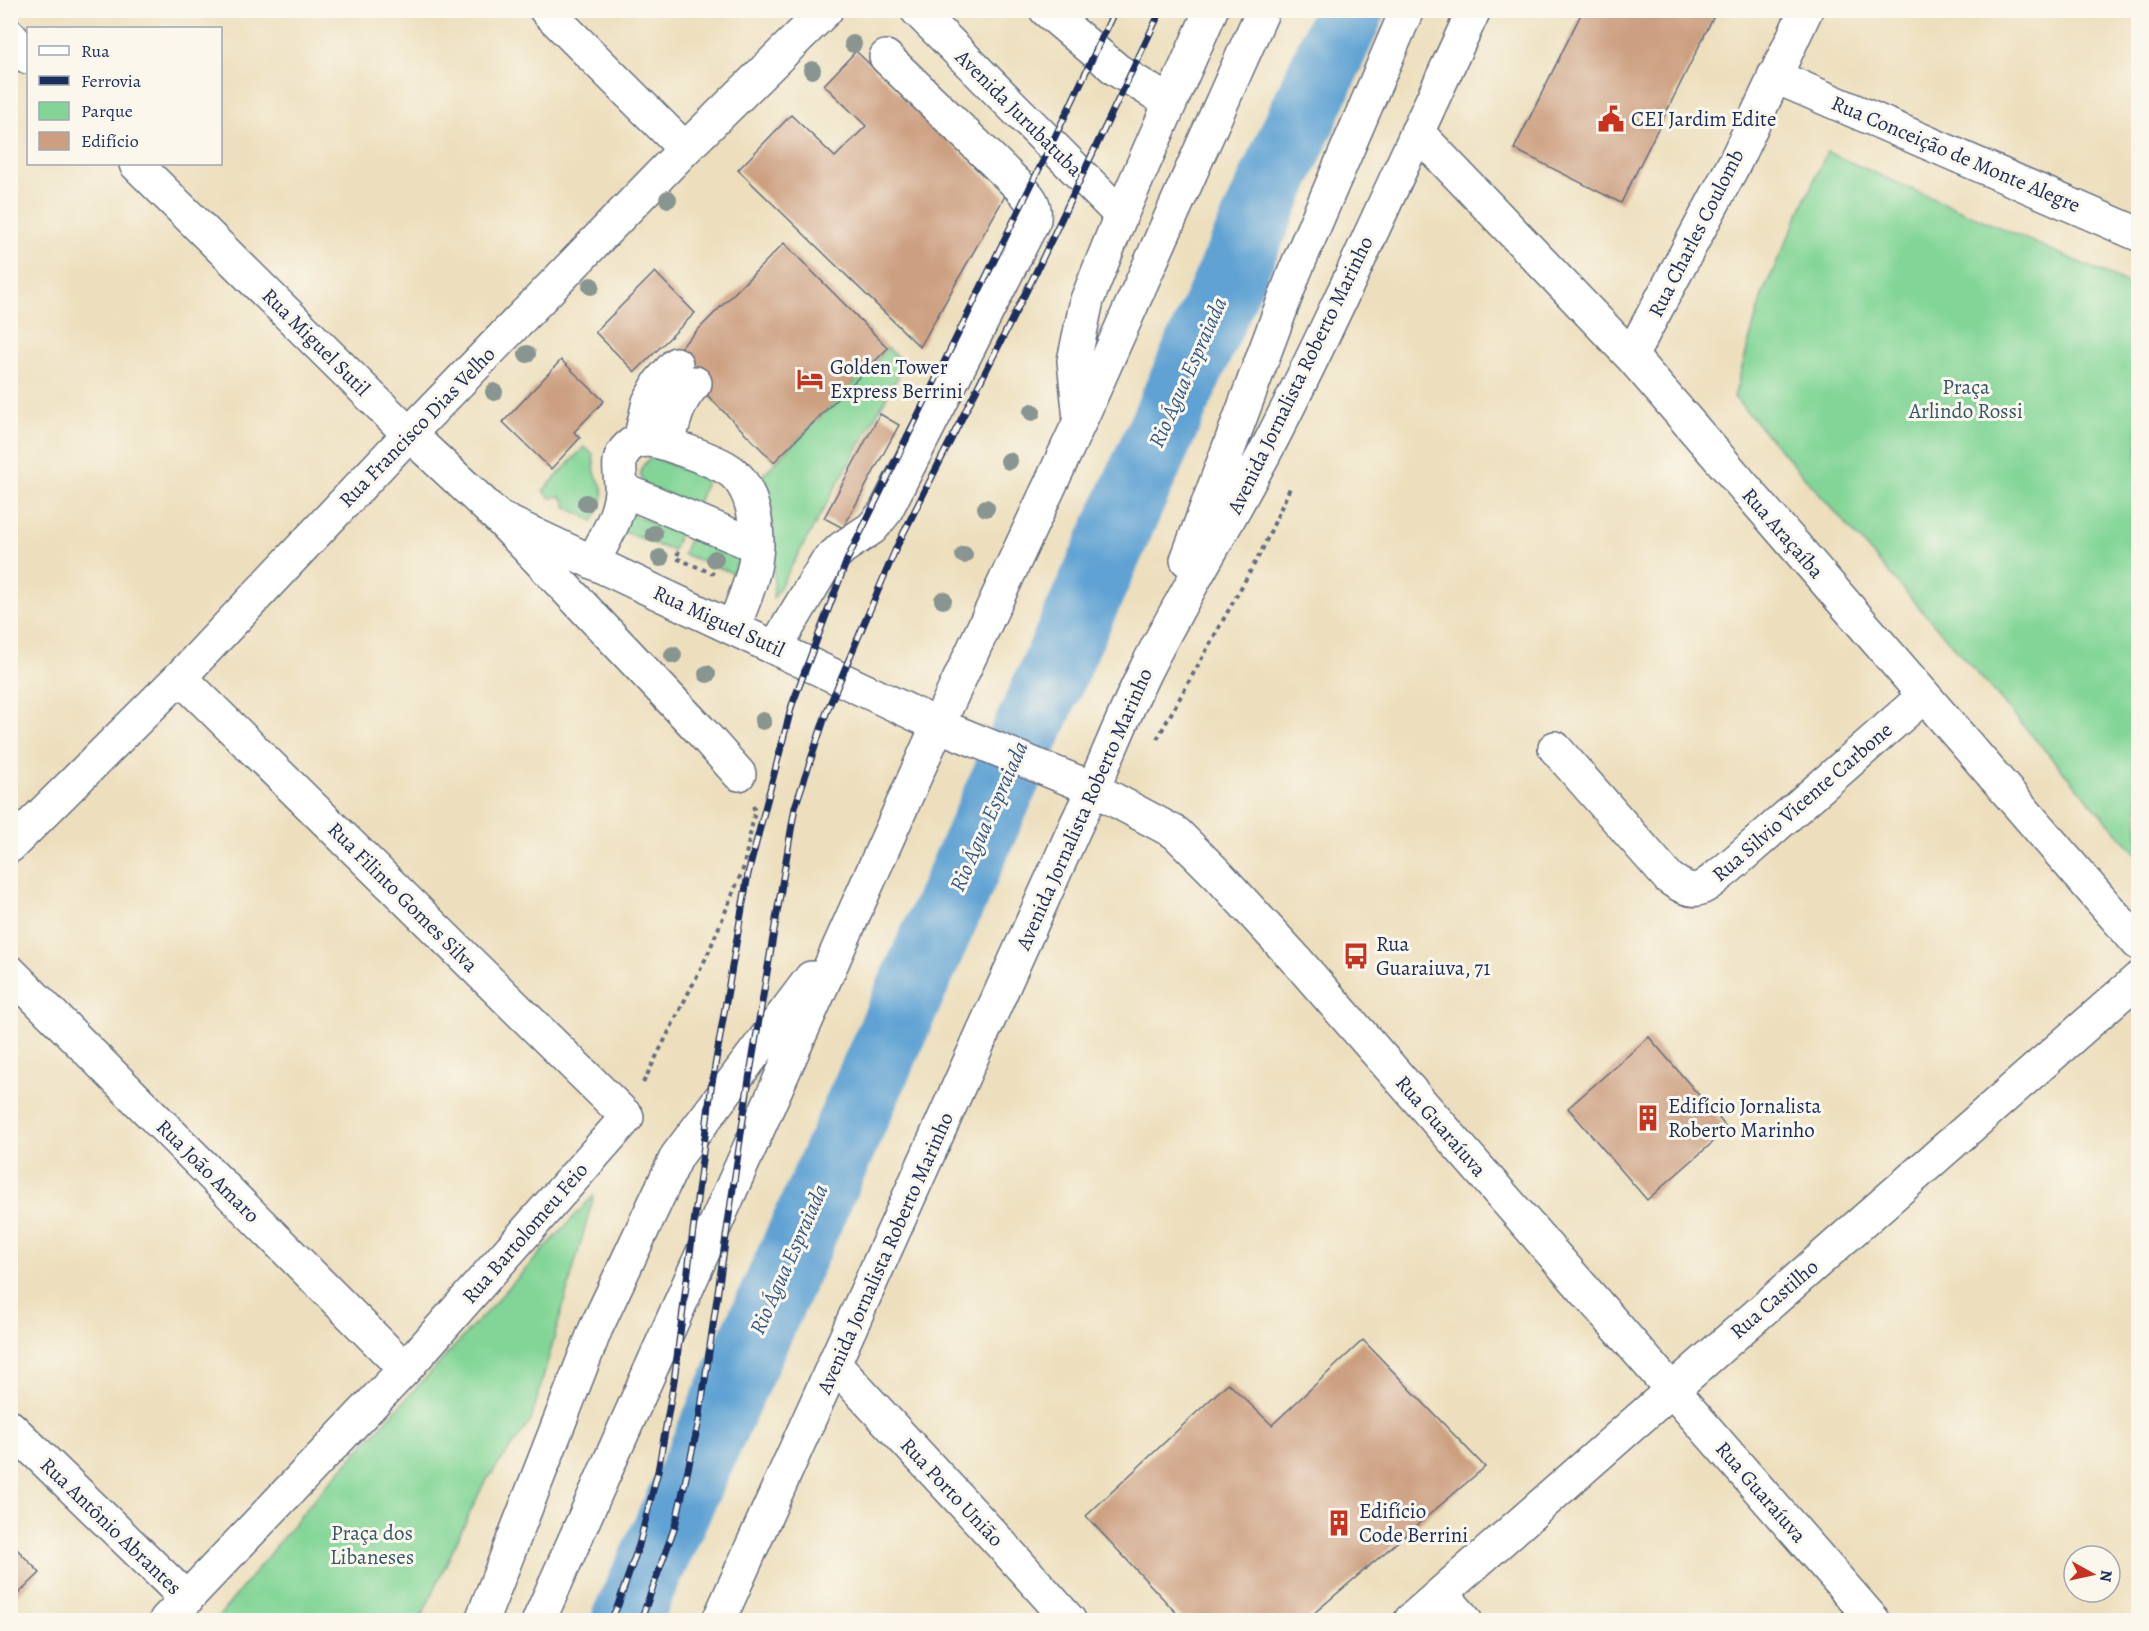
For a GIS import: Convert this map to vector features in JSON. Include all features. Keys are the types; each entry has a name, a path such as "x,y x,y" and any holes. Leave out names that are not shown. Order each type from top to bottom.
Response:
{"street":[{"path":"546,10 685,149"},
{"name":"Rua Francisco Dias Velho","path":"10,846 180,677 409,434 685,149 826,10"},
{"name":"Avenida Jurubatuba","path":"917,10 1121,215"},
{"path":"1046,10 1117,70 1169,102"},
{"path":"1080,421 1074,361 1087,300 1121,215 1210,10"},
{"path":"539,1620 938,725 1080,421 1263,10"},
{"path":"1146,670 1295,271 1407,10"},
{"name":"Avenida Jornalista Roberto Marinho","path":"719,1620 1094,789 1114,736 1146,670 1274,435 1358,262 1474,10"},
{"name":"Rua Charles Coulomb","path":"1631,356 1724,182 1806,10"},
{"path":"775,648 826,563 872,528 885,512 1034,219 1035,209 1032,201 1020,187 886,57"},
{"name":"Rua Conceição de Monte Alegre","path":"1774,76 2139,234"},
{"name":"Rua Araçaíba","path":"1417,132 1631,356 2139,943"},
{"path":"1020,187 1053,147"},
{"name":"Rua Miguel Sutil","path":"137,165 409,434 499,518 739,774"},
{"path":"654,442 676,411 684,394 686,373"},
{"path":"593,562 617,513 621,489 620,458 628,446 654,442 727,468 738,478 750,499 757,546 748,589 733,628"},
{"path":"621,489 757,546"},
{"name":"Rua Miguel Sutil","path":"499,518 938,725"},
{"name":"Rua Filinto Gomes Silva","path":"180,677 627,1117"},
{"name":"Rua Silvio Vicente Carbone","path":"1555,748 1669,878 1691,891 1700,888 1727,869 1924,696"},
{"name":"Rua Guaraíuva","path":"938,725 1094,789 1176,833 1298,962 1873,1620"},
{"path":"482,1620 596,1328 677,1156 846,931"},
{"name":"Rua João Amaro","path":"10,972 405,1369"},
{"name":"Rua Castilho","path":"1411,1620 2139,979"},
{"name":"Rua Bartolomeu Feio","path":"176,1610 405,1369 627,1117"},
{"name":"Rua Porto União","path":"835,1365 1069,1620"},
{"name":"Rua Antônio Abrantes","path":"10,1427 176,1610"},
{"path":"1442,1594 1466,1620"}],"path":[{"path":"627,1117 707,956 743,869 755,811 739,774"}],"green space":[{"name":"Praça Arlindo Rossi","path":"1827,152 2138,288 2138,856 1734,397 1762,295"},
{"path":"888,348 905,364 773,599 774,538 769,509 759,479"},
{"path":"584,447 593,454 595,473 603,495 602,503 593,521 566,507 566,502 560,496 551,498 543,491"},
{"path":"651,458 707,480 696,507 645,485 641,477 641,470"},
{"path":"629,513 680,533 673,551 622,531"},
{"path":"690,537 740,555 733,573 683,554"},
{"name":"Praça dos Libaneses","path":"594,1195 531,1421 483,1485 420,1620 216,1620 315,1498"}],"building":[{"path":"1583,10 1717,10 1621,203 1514,149"},
{"path":"856,51 1005,196 920,347 738,170 791,115 835,157 866,126 824,85"},
{"path":"784,243 888,348 774,462 670,358"},
{"path":"655,272 695,313 635,372 595,332"},
{"path":"561,360 604,401 574,432 580,438 551,469 503,422"},
{"path":"880,414 899,425 843,528 824,518"},
{"name":"Edifício Jornalista Roberto Marinho","path":"1649,1037 1728,1129 1647,1200 1568,1108"},
{"path":"1363,1340 1485,1467 1306,1620 1183,1620 1086,1516 1228,1383 1272,1425"},
{"path":"10,1542 40,1573 10,1602"}],"waterway":[{"name":"Rio Água Espraiada","path":"626,1620 778,1287 1350,10"}],"railway":[{"path":"611,1620 639,1545 658,1471 674,1381 711,1089 748,874 792,705 847,560 1115,10"},
{"path":"641,1620 675,1526 699,1421 749,1079 795,807 827,711 897,546 1036,272 1161,10"}],"place":[{"name":"CEI Jardim Edite","path":"1611,119"},
{"name":"Golden Tower Express Berrini","path":"810,379"},
{"name":"Rua Guaraiuva, 71","path":"1356,956"},
{"name":"Edifício Jornalista Roberto Marinho","path":"1648,1118"},
{"name":"Edifício Code Berrini","path":"1339,1523"}]}
